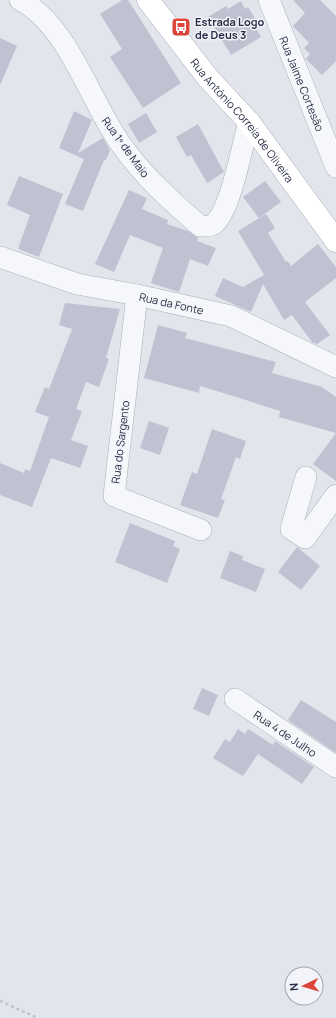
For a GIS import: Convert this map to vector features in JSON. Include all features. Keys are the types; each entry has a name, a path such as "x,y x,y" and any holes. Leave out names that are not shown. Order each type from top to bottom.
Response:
{"street":[{"name":"Rua 1º de Maio","path":"20,0 33,7 64,44 89,86 104,119 140,170 166,198 200,226 214,224 220,216 232,189 249,122"},
{"name":"Rua António Correia de Oliveira","path":"148,0 208,78 249,122 336,241"},
{"name":"Rua Jaime Cortesão","path":"269,0 336,167"},
{"name":"Rua da Fonte","path":"0,257 78,284 137,295 231,316 336,368"},
{"name":"Rua do Sargento","path":"137,295 114,496 201,530"},
{"path":"306,477 291,529 305,538 336,495"},
{"name":"Rua 4 de Julho","path":"236,699 336,767"}],"path":[{"path":"0,1001 38,1018"}],"building":[{"path":"122,0 128,0 181,83 143,108 110,57 122,49 100,14"},
{"path":"293,0 320,0 336,16 336,61 322,75 306,59 310,54 304,48 309,43 293,26 305,13"},
{"path":"241,1 245,9 248,7 260,26 256,28 261,37 231,55 208,17 226,6 228,9"},
{"path":"0,38 17,46 0,85"},
{"path":"74,111 92,120 78,153 103,138 110,150 106,160 104,160 83,211 65,204 84,159 59,148"},
{"path":"146,113 157,132 139,143 128,124"},
{"path":"198,124 224,172 207,183 191,155 187,157 176,137"},
{"path":"19,176 63,194 39,257 18,249 30,215 7,205"},
{"path":"265,181 281,202 259,218 243,197"},
{"path":"129,190 147,198 142,209 168,220 167,224 188,231 198,237 197,241 216,248 208,266 190,259 179,292 151,283 163,248 130,235 114,272 95,264"},
{"path":"266,214 275,228 268,233 286,262 288,261 291,266 318,244 336,267 336,278 305,302 330,335 317,344 312,342 292,315 284,320 263,284 251,312 215,296 223,278 243,287 264,275 238,231"},
{"path":"65,303 120,309 106,358 109,359 99,387 86,382 76,409 82,411 71,440 88,446 80,468 51,458 32,507 0,495 0,463 24,473 25,469 30,471 49,417 35,412 45,387 49,389 72,329 59,325"},
{"path":"158,325 187,333 185,338 276,362 272,373 322,387 336,397 336,433 279,417 280,411 200,386 199,393 144,378"},
{"path":"149,421 169,428 160,455 140,448"},
{"path":"212,429 246,441 240,459 236,457 221,499 225,500 218,518 180,505 192,472 197,474"},
{"path":"336,433 336,481 313,464"},
{"path":"130,523 175,541 173,546 180,549 167,583 115,562"},
{"path":"297,547 320,566 301,590 278,572"},
{"path":"230,551 243,556 242,560 265,569 256,592 220,578"},
{"path":"202,688 218,695 209,716 193,709"},
{"path":"301,700 336,722 336,753 288,720"},
{"path":"238,729 245,734 248,729 273,745 275,741 314,767 302,784 258,754 243,776 213,758 225,739 230,742"}],"place":[{"name":"Estrada Logo de Deus 3","path":"181,27"}]}
